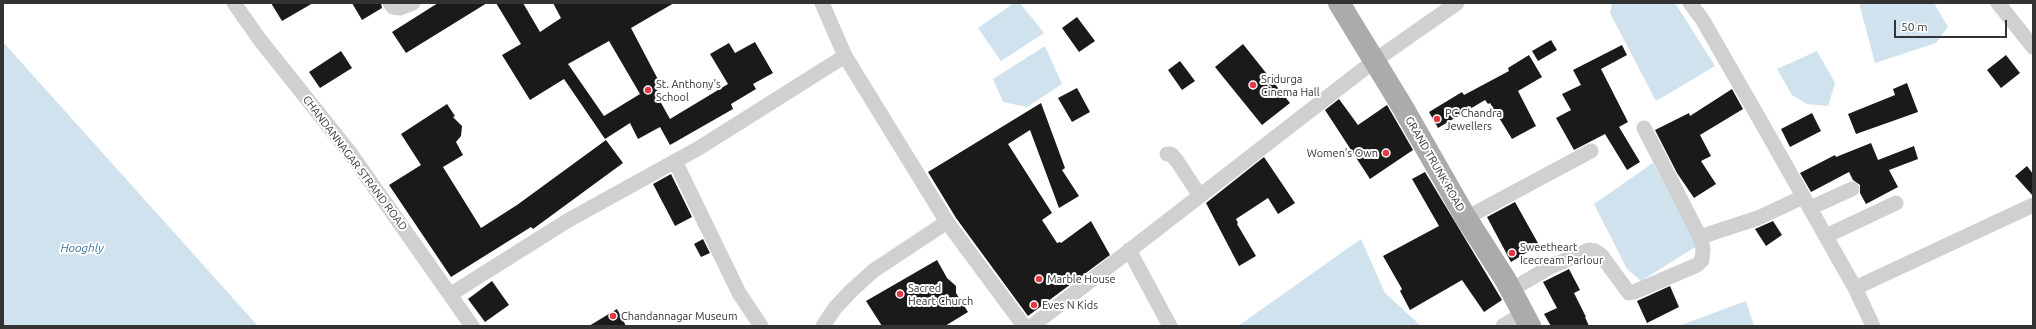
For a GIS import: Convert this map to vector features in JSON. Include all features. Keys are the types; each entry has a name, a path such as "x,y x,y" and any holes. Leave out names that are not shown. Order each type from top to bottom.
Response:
{"main road":[{"name":"GRAND TRUNK ROAD","path":"1339,3 1466,218 1511,290 1527,320"}],"street":[{"name":"CHANDANNAGAR STRAND ROAD","path":"234,3 260,40 351,154 451,294 472,326"},
{"path":"390,3 394,7 400,8 413,3"},
{"path":"822,3 844,56 947,222 1024,326"},
{"path":"1032,326 1374,61 1457,3"},
{"path":"1690,3 1702,19 1826,236 1855,288 1873,326"},
{"path":"1998,3 2033,47"},
{"path":"451,294 567,221 699,148 844,56"},
{"path":"1511,290 1550,267 1589,250 1596,251 1601,255 1628,293 1634,292 1698,265 1702,260 1700,237 1644,128"},
{"path":"1466,218 1591,151"},
{"path":"1167,154 1171,154 1177,161 1200,196"},
{"path":"674,161 738,293 761,326"},
{"path":"1700,237 1852,189"},
{"path":"1826,236 1896,203"},
{"path":"1855,288 2033,206"},
{"path":"823,326 835,308 873,271 947,222"},
{"path":"1129,250 1170,326"},
{"path":"1503,326 1527,320"}],"water":[{"path":"1014,3 1020,3 1044,33 1001,61 978,28"},
{"path":"1612,3 1675,3 1715,66 1656,101 1610,13"},
{"path":"1859,3 1934,3 1948,27 1936,43 1875,63"},
{"name":"Hooghly","path":"3,42 258,326 3,326"},
{"path":"1045,46 1062,84 1027,107 1003,102 993,79"},
{"path":"1817,51 1835,83 1828,106 1807,104 1792,95 1777,69"},
{"path":"1653,163 1697,246 1641,281 1627,269 1594,204"},
{"path":"1361,239 1385,293 1421,326 1238,326"},
{"path":"1746,301 1754,326 1679,326"}],"building":[{"path":"271,3 313,3 282,21"},
{"path":"352,3 381,3 382,8 362,20"},
{"path":"438,3 487,3 406,53 392,32"},
{"path":"496,3 523,3 540,32 561,18 553,3 674,3 631,28 662,87 655,92 670,119 728,84 710,54 729,43 735,53 755,42 773,73 753,84 756,89 731,104 733,109 670,145 660,127 638,139 630,123 605,139 564,79 530,100 502,55 521,44","holes":["609,41 640,94 604,116 568,64"]},
{"path":"1077,17 1095,41 1079,52 1062,28"},
{"path":"1551,40 1557,50 1538,61 1532,51"},
{"name":"Sridurga Cinema Hall","path":"1243,44 1290,103 1262,125 1215,67"},
{"path":"1622,45 1627,55 1601,69 1628,122 1619,127 1640,162 1627,170 1605,134 1574,150 1556,118 1571,110 1562,94 1581,85 1573,70"},
{"path":"341,51 352,68 320,88 309,72"},
{"path":"1529,55 1542,77 1518,91 1536,126 1512,139 1490,103 1488,104 1485,100 1438,128 1429,112 1462,92 1464,95 1509,71 1508,68"},
{"path":"2006,55 2020,73 2001,88 1987,70"},
{"path":"1180,61 1195,81 1182,90 1168,70"},
{"path":"1907,83 1918,112 1856,134 1848,114 1895,95 1893,89"},
{"path":"1077,88 1090,112 1072,122 1058,98"},
{"path":"1732,89 1743,109 1700,135 1711,156 1701,161 1716,184 1694,198 1677,173 1655,130 1689,113 1690,116"},
{"path":"1339,99 1358,125 1387,105 1413,150 1370,179 1325,110"},
{"path":"1041,103 1065,168 1062,170 1079,196 1059,208 1030,130 1008,144 1052,213 1042,220 1057,243 1061,243 1091,221 1110,255 1028,316 956,218 928,172"},
{"path":"447,104 455,116 453,117 462,126 461,136 456,142 463,155 443,167 481,228 517,205 606,140 623,163 533,229 531,227 451,277 389,185 421,165 401,134"},
{"path":"1812,113 1821,131 1790,147 1781,129"},
{"path":"1871,143 1878,160 1914,146 1918,159 1889,170 1898,187 1866,204 1860,193 1860,185 1853,180 1849,172 1811,192 1800,173 1835,155 1836,157"},
{"path":"1264,157 1295,203 1278,214 1268,198 1236,219 1237,224 1256,256 1239,266 1206,203"},
{"path":"2027,166 2033,174 2033,196 2015,176"},
{"path":"1425,172 1502,300 1484,312 1462,280 1410,310 1400,291 1402,289 1383,256 1439,226 1412,179"},
{"path":"671,174 692,217 675,226 653,184"},
{"path":"1515,202 1539,245 1511,262 1487,217"},
{"path":"1773,221 1782,235 1766,246 1755,229"},
{"path":"703,239 710,253 701,257 694,244"},
{"name":"Sacred Heart Church","path":"937,260 947,278 956,286 956,293 968,312 945,326 882,326 866,301"},
{"path":"1569,269 1580,290 1574,293 1589,326 1551,326 1544,314 1557,308 1543,282"},
{"path":"492,281 509,305 485,322 468,299"},
{"path":"1670,286 1679,307 1647,323 1637,301"},
{"name":"Chandannagar Museum","path":"617,309 626,326 589,326"}],"place":[{"name":"Sridurga Cinema Hall","path":"1253,85"},
{"name":"St. Anthony's School","path":"648,90"},
{"name":"PC Chandra Jewellers","path":"1437,119"},
{"name":"Women's Own","path":"1386,153"},
{"name":"Sweetheart Icecream Parlour","path":"1512,253"},
{"name":"Marble House","path":"1039,279"},
{"name":"Sacred Heart Church","path":"900,294"},
{"name":"Eves N Kids","path":"1034,305"},
{"name":"Chandannagar Museum","path":"613,316"}]}
